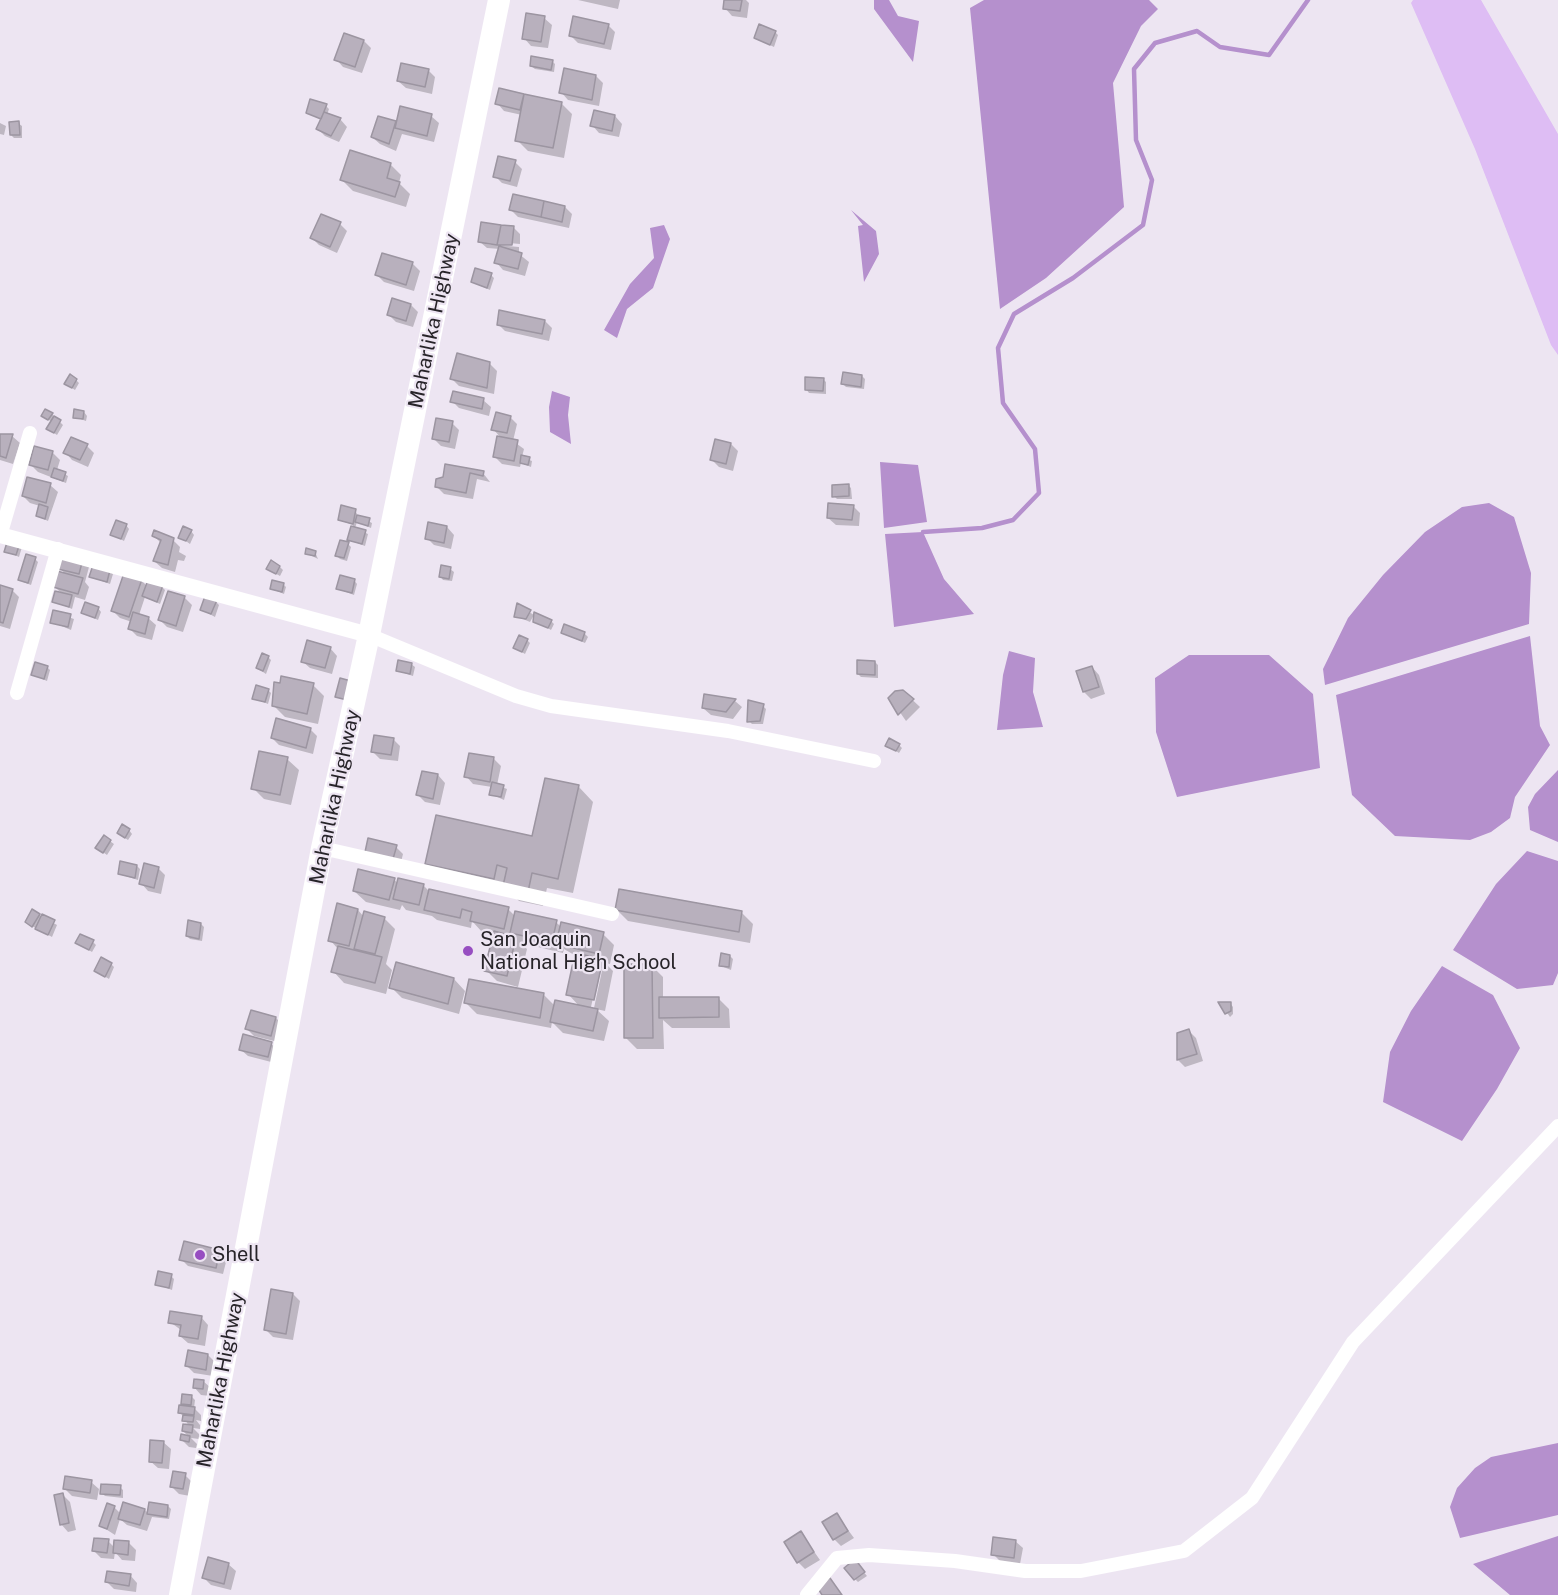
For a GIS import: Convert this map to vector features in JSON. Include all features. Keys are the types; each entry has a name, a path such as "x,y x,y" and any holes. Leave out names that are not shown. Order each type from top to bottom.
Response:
{"highway":[{"name":"Maharlika Highway","path":"180,1595 322,848 369,635 499,0"}],"street":[{"path":"30,433 0,535 369,635 516,696 551,706 728,731 874,761"},
{"path":"16,693 58,549"},
{"path":"322,848 612,914"},
{"path":"807,1595 837,1558 869,1555 955,1562 1025,1571 1081,1571 1184,1551 1252,1498 1353,1342 1558,1126"}],"shaded area":[{"path":"874,0 889,0 898,16 919,21 913,62 874,9"},
{"path":"984,0 1149,0 1158,9 1141,26 1113,83 1124,207 1046,278 1000,309 970,8"},
{"path":"1413,0 1481,0 1558,134 1558,355 1551,345 1475,149 1411,3"},
{"path":"851,210 876,231 879,254 864,282 858,226 863,225"},
{"path":"664,225 670,239 653,288 627,309 617,338 604,330 630,284 654,258 650,228"},
{"path":"552,391 570,397 568,415 571,444 550,432 549,407"},
{"path":"880,462 918,465 927,522 884,528"},
{"path":"1489,503 1514,517 1531,573 1529,624 1325,685 1323,669 1348,618 1383,575 1425,532 1462,507"},
{"path":"923,532 944,579 974,614 894,627 885,534"},
{"path":"1530,636 1540,726 1550,745 1515,797 1510,818 1491,832 1470,840 1395,836 1352,795 1336,695"},
{"path":"1009,651 1035,658 1033,692 1043,727 997,730 1003,675"},
{"path":"1189,655 1269,655 1313,694 1320,768 1177,797 1156,732 1155,678"},
{"path":"1558,770 1558,842 1530,830 1528,807 1535,794"},
{"path":"1527,851 1558,861 1558,973 1553,985 1517,989 1453,950 1496,884"},
{"path":"1442,966 1493,995 1520,1048 1497,1089 1462,1141 1383,1102 1390,1052 1411,1011"},
{"path":"1558,1443 1558,1515 1460,1538 1450,1507 1457,1488 1475,1468 1491,1457"},
{"path":"1558,1536 1558,1595 1510,1595 1473,1564"}],"building":[{"path":"724,0 742,0 740,11 723,9"},
{"path":"526,13 545,16 541,42 522,39"},
{"path":"573,16 609,24 604,44 569,36"},
{"path":"759,24 776,31 770,45 754,38"},
{"path":"344,33 364,40 355,67 334,60"},
{"path":"531,56 553,60 551,70 530,66"},
{"path":"401,63 429,69 425,87 397,81"},
{"path":"564,68 596,75 592,100 559,93"},
{"path":"499,88 524,94 520,110 495,104"},
{"path":"524,94 562,102 553,148 515,141"},
{"path":"310,99 327,104 321,119 306,113"},
{"path":"400,106 432,114 427,136 395,128"},
{"path":"594,110 615,115 612,131 590,126"},
{"path":"324,112 341,118 331,136 316,129"},
{"path":"378,116 396,121 389,144 371,137"},
{"path":"19,121 20,135 10,135 9,122"},
{"path":"350,150 391,163 387,178 400,182 395,197 340,180"},
{"path":"498,156 516,160 510,181 493,177"},
{"path":"513,194 544,201 541,217 509,210"},
{"path":"544,201 565,206 562,222 541,217"},
{"path":"321,214 341,222 330,247 310,238"},
{"path":"481,222 501,225 497,245 478,242"},
{"path":"501,225 514,226 512,245 497,245"},
{"path":"499,246 522,253 518,269 494,263"},
{"path":"382,253 413,262 406,285 375,275"},
{"path":"475,268 492,273 487,288 471,282"},
{"path":"392,298 411,304 406,321 387,315"},
{"path":"499,310 545,320 542,334 497,325"},
{"path":"457,353 490,362 487,388 450,379"},
{"path":"843,372 862,375 861,387 841,384"},
{"path":"70,374 77,379 72,388 64,384"},
{"path":"805,377 824,378 823,391 805,390"},
{"path":"453,391 484,398 482,409 450,402"},
{"path":"45,409 53,413 48,420 41,416"},
{"path":"74,409 84,411 83,419 73,418"},
{"path":"496,412 511,416 507,433 491,430"},
{"path":"54,416 61,420 54,433 46,429"},
{"path":"436,418 453,421 449,442 432,439"},
{"path":"0,434 13,434 6,458 0,456"},
{"path":"497,436 518,440 514,461 493,457"},
{"path":"71,437 88,444 80,460 63,453"},
{"path":"715,439 731,443 726,464 710,460"},
{"path":"34,446 53,451 48,470 29,465"},
{"path":"521,455 530,457 528,465 520,463"},
{"path":"445,464 484,471 483,476 470,473 466,493 435,487 436,479 443,477"},
{"path":"54,468 66,472 63,481 51,477"},
{"path":"27,477 51,483 46,503 22,496"},
{"path":"849,484 849,496 832,497 832,485"},
{"path":"828,503 854,505 852,520 827,518"},
{"path":"39,504 48,507 45,519 36,516"},
{"path":"341,505 356,509 353,524 338,520"},
{"path":"357,515 370,518 368,526 355,522"},
{"path":"116,520 127,524 121,539 110,535"},
{"path":"428,522 447,526 444,543 425,539"},
{"path":"183,526 192,530 186,541 178,538"},
{"path":"351,526 366,530 362,544 347,540"},
{"path":"154,530 174,538 168,565 153,561 161,540 152,536"},
{"path":"8,539 20,543 16,555 4,552"},
{"path":"340,540 349,542 344,558 335,556"},
{"path":"306,548 316,551 315,556 305,554"},
{"path":"62,553 83,559 79,574 58,569"},
{"path":"26,554 36,557 28,583 18,580"},
{"path":"271,560 280,566 276,574 266,569"},
{"path":"93,565 110,570 107,582 89,577"},
{"path":"441,565 451,567 449,579 439,577"},
{"path":"57,571 83,578 78,594 53,587"},
{"path":"124,573 142,579 129,617 111,611"},
{"path":"340,575 355,579 352,593 336,589"},
{"path":"148,580 163,585 157,602 142,596"},
{"path":"272,580 284,583 282,592 270,589"},
{"path":"0,585 13,589 3,623 0,622"},
{"path":"55,591 72,595 69,607 52,602"},
{"path":"168,591 185,596 176,626 158,620"},
{"path":"205,596 217,600 211,614 200,610"},
{"path":"85,602 99,607 95,618 81,613"},
{"path":"517,603 531,610 526,619 514,617"},
{"path":"53,610 71,614 68,627 50,623"},
{"path":"133,612 149,617 145,634 128,629"},
{"path":"534,612 552,620 548,628 533,622"},
{"path":"564,624 585,632 582,641 561,633"},
{"path":"519,635 528,639 522,652 513,648"},
{"path":"307,640 331,647 325,668 301,662"},
{"path":"262,653 269,656 263,671 256,668"},
{"path":"398,660 412,663 410,674 396,671"},
{"path":"857,660 875,661 875,675 857,674"},
{"path":"35,662 48,666 44,679 31,675"},
{"path":"1092,666 1099,687 1083,692 1076,671"},
{"path":"281,676 314,683 307,714 272,706 274,682 280,683"},
{"path":"340,678 351,681 347,700 335,697"},
{"path":"256,685 269,689 265,702 252,699"},
{"path":"903,690 914,699 898,715 888,698 895,691"},
{"path":"704,694 736,699 726,712 702,708"},
{"path":"748,700 764,704 760,721 747,722"},
{"path":"276,718 311,728 306,748 271,738"},
{"path":"374,735 394,738 391,755 371,752"},
{"path":"889,738 900,744 896,751 885,746"},
{"path":"259,751 288,757 280,795 251,789"},
{"path":"469,753 494,757 490,782 464,777"},
{"path":"422,771 438,774 433,799 416,795"},
{"path":"545,778 579,785 558,879 532,873 528,892 503,886 507,868 497,865 494,879 425,864 436,815 532,836"},
{"path":"492,782 504,785 501,797 489,795"},
{"path":"122,824 130,829 125,838 117,833"},
{"path":"104,835 111,840 103,853 95,848"},
{"path":"368,838 397,845 393,859 365,852"},
{"path":"120,861 137,865 135,878 118,874"},
{"path":"144,863 159,867 154,888 139,884"},
{"path":"358,869 395,878 389,900 353,891"},
{"path":"398,878 424,884 419,905 393,899"},
{"path":"429,889 509,907 504,929 470,921 472,912 462,909 460,918 424,910"},
{"path":"619,889 742,911 739,932 615,910"},
{"path":"337,903 358,909 349,946 328,941"},
{"path":"32,909 40,914 32,927 25,922"},
{"path":"364,911 385,917 375,954 354,949"},
{"path":"515,911 557,920 552,942 510,933"},
{"path":"42,914 55,920 48,935 35,929"},
{"path":"188,920 201,923 199,939 186,936"},
{"path":"561,922 604,932 599,954 556,944"},
{"path":"494,931 516,937 507,976 484,971"},
{"path":"80,934 94,940 89,950 75,943"},
{"path":"338,946 382,957 375,983 331,972"},
{"path":"575,953 603,959 594,1000 566,995"},
{"path":"721,953 730,955 729,967 719,966"},
{"path":"101,957 112,963 105,977 94,971"},
{"path":"396,962 454,978 448,1004 389,988"},
{"path":"624,964 652,964 653,1038 624,1038"},
{"path":"469,979 544,993 540,1018 464,1003"},
{"path":"659,997 719,997 719,1017 659,1018"},
{"path":"555,1000 598,1009 593,1031 550,1022"},
{"path":"1218,1002 1231,1002 1231,1011 1225,1014"},
{"path":"251,1010 276,1017 271,1036 245,1029"},
{"path":"1189,1029 1197,1054 1177,1060 1177,1033"},
{"path":"243,1034 272,1042 268,1057 239,1050"},
{"name":"Shell","path":"184,1241 220,1250 216,1268 179,1260"},
{"path":"158,1271 172,1274 169,1288 155,1285"},
{"path":"271,1289 293,1293 286,1334 264,1330"},
{"path":"170,1311 202,1316 198,1339 179,1336 181,1325 168,1323"},
{"path":"188,1350 208,1354 206,1370 185,1366"},
{"path":"194,1379 204,1380 203,1389 193,1388"},
{"path":"182,1394 192,1395 191,1405 181,1404"},
{"path":"179,1405 195,1407 194,1415 178,1413"},
{"path":"183,1415 194,1416 193,1422 182,1421"},
{"path":"183,1424 193,1425 192,1433 182,1431"},
{"path":"181,1434 190,1436 189,1442 180,1440"},
{"path":"150,1440 164,1441 162,1463 149,1462"},
{"path":"173,1471 186,1473 183,1489 170,1487"},
{"path":"65,1476 92,1480 90,1493 63,1489"},
{"path":"101,1484 121,1485 120,1495 100,1494"},
{"path":"63,1493 69,1523 60,1525 54,1495"},
{"path":"123,1502 145,1509 140,1525 118,1519"},
{"path":"149,1502 168,1505 167,1517 147,1514"},
{"path":"107,1503 115,1506 107,1529 99,1526"},
{"path":"837,1513 848,1531 833,1540 822,1522"},
{"path":"801,1531 814,1552 797,1563 784,1542"},
{"path":"993,1537 1016,1540 1014,1558 991,1555"},
{"path":"94,1538 109,1539 107,1553 92,1551"},
{"path":"114,1540 129,1541 128,1555 113,1553"},
{"path":"208,1557 229,1563 224,1584 202,1578"},
{"path":"855,1559 865,1572 854,1580 844,1568"},
{"path":"107,1571 131,1574 129,1586 105,1582"},
{"path":"830,1578 842,1595 822,1595 817,1587"}],"waterway":[{"path":"923,532 982,528 1013,520 1039,493 1035,449 1003,403 998,348 1014,314 1073,278 1143,225 1152,180 1136,140 1134,69 1155,43 1197,31 1220,47 1269,55 1308,0"}],"place":[{"name":"San Joaquin National High School","path":"468,951"},
{"name":"Shell","path":"200,1255"}]}
